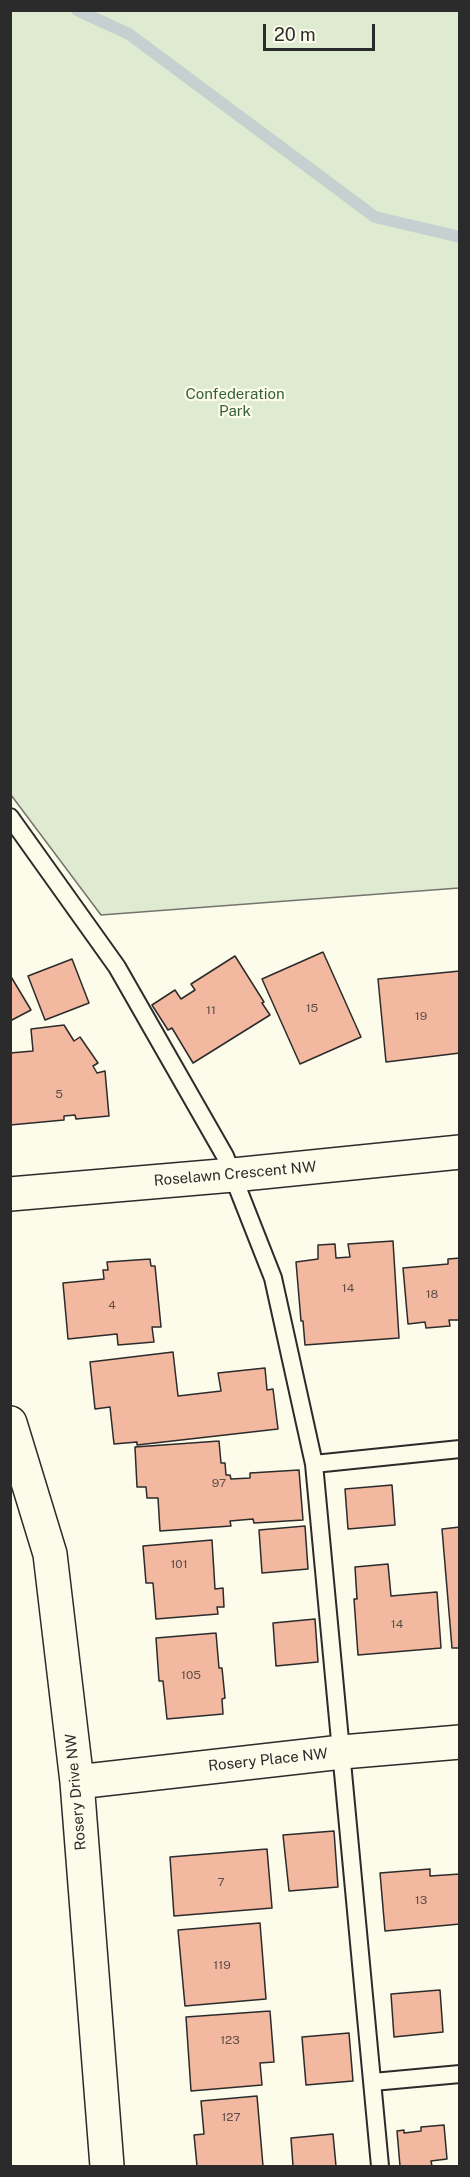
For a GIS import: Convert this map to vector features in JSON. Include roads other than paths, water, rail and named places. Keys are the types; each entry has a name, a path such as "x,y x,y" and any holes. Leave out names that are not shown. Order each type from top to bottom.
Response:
{"street":[{"name":"Roselawn Crescent NW","path":"10,1194 233,1175 459,1152"},
{"name":"Rosery Drive NW","path":"10,1423 50,1554 77,1782 106,2166"},
{"name":"Rosery Place NW","path":"77,1782 342,1752 459,1742"}],"lane":[{"path":"10,817 117,967 225,1156 273,1278 314,1464 380,2166"},
{"path":"314,1464 459,1449"},
{"path":"373,2082 459,2074"}],"waterway":[{"path":"77,10 129,34 375,217 460,237"}],"park label":[{"name":"Confederation Park","path":"235,402"}]}
